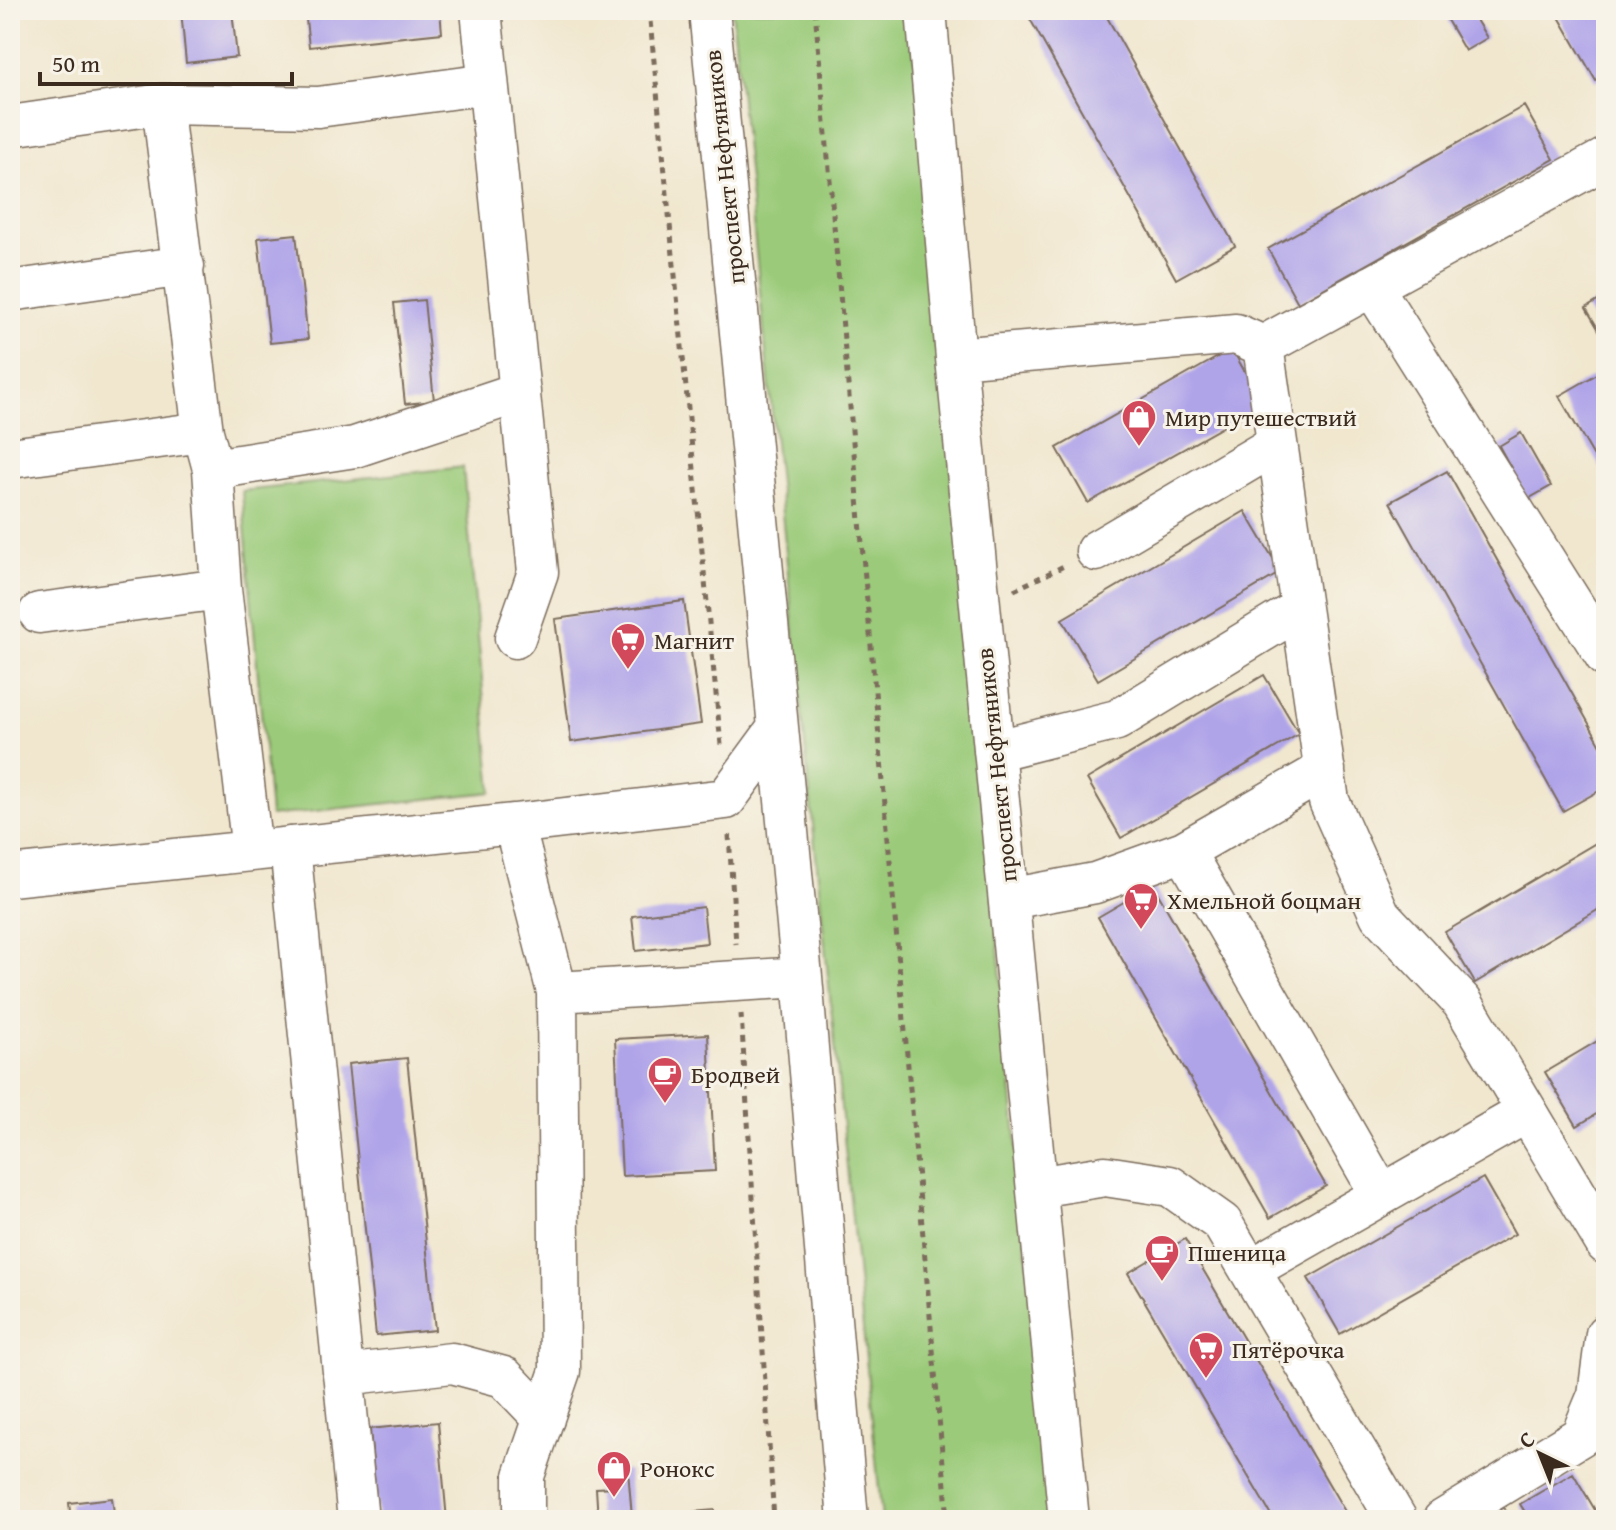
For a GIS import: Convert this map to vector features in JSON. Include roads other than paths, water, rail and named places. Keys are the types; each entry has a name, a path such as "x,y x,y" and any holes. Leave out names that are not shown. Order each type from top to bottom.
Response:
{"street":[{"path":"481,10 538,572 515,638"},
{"name":"проспект Нефтяников","path":"709,10 802,977 848,1520"},
{"name":"проспект Нефтяников","path":"926,10 956,358 1069,1520"},
{"path":"10,126 162,104 318,107 488,84"},
{"path":"162,104 208,450 221,589 271,849 343,1375 358,1520"},
{"path":"1263,346 1606,158"},
{"path":"10,291 184,266"},
{"path":"1372,286 1606,657"},
{"path":"956,358 1236,334 1263,346"},
{"path":"1263,346 1329,801 1380,915 1462,1002 1606,1244"},
{"path":"18,457 355,447 520,392"},
{"path":"1096,551 1277,444"},
{"path":"39,613 221,589"},
{"path":"994,751 1117,720 1301,608"},
{"path":"10,876 726,799 778,728"},
{"path":"1009,899 1095,883 1184,851 1325,770"},
{"path":"514,824 557,992 560,1371 524,1476 524,1520"},
{"path":"1184,851 1381,1195"},
{"path":"557,992 802,977"},
{"path":"1250,1270 1527,1112"},
{"path":"1037,1187 1105,1176 1170,1186 1222,1223 1397,1520"},
{"path":"1443,1520 1581,1436 1598,1395 1606,1334"},
{"path":"343,1375 452,1363 504,1377 544,1419"}],"place":[{"name":"Мир путешествий","path":"1139,448"},
{"name":"Магнит","path":"628,671"},
{"name":"Хмельной боцман","path":"1141,931"},
{"name":"Бродвей","path":"665,1105"},
{"name":"Пшеница","path":"1162,1283"},
{"name":"Пятёрочка","path":"1206,1380"},
{"name":"Ронокс","path":"614,1499"}]}
